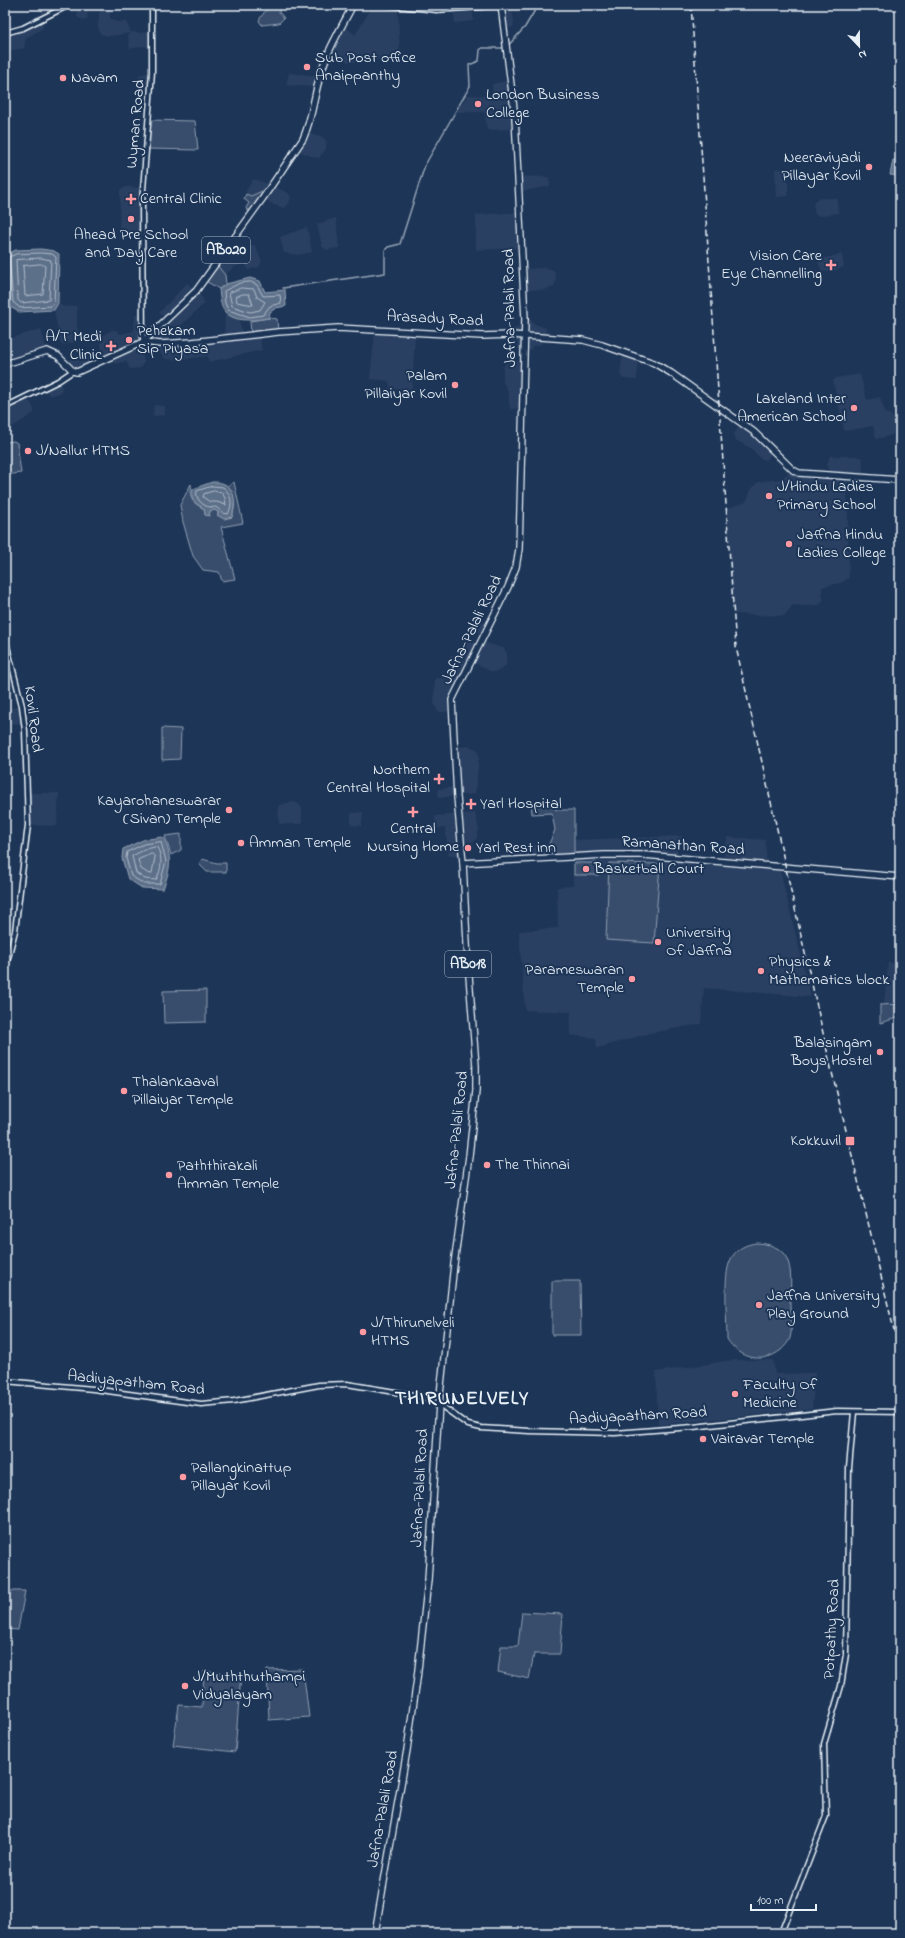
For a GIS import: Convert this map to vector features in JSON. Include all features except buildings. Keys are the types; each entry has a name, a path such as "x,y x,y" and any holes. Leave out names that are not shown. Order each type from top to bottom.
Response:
{"main road":[{"name":"AB020","path":"73,371 83,370 143,342 196,291 263,198 307,130 314,97 326,57 353,5"},
{"name":"Jafna-Palali Road","path":"375,1933 407,1750 417,1680 428,1580 439,1404 454,1264 469,1156 476,1091 476,1066 468,963 464,862 457,798 452,700 508,587 518,558 526,336 515,123 503,5"},
{"name":"Arasady Road","path":"143,342 160,344 192,342 278,332 338,328 482,336 526,336 583,340 654,363 671,373 754,432 793,470 799,473 900,480"},
{"path":"5,364 47,351 58,356 73,371"},
{"name":"Ramanathan Road","path":"464,862 604,855 644,855 900,877"}],"street":[{"path":"5,33 23,28 69,5"},
{"name":"Wyman Road","path":"143,342 142,203 152,72 152,5"},
{"path":"389,5 437,10 503,5"},
{"path":"5,407 58,381 73,371"},
{"name":"Kovil Road","path":"5,638 22,706 28,825 15,931 5,970"},
{"name":"Aadiyapatham Road","path":"5,1381 93,1389 202,1404 234,1401 318,1385 347,1384 419,1396 439,1404 468,1425 480,1428 586,1433 669,1429 837,1412 900,1412"},
{"name":"Potpathy Road","path":"781,1933 826,1816 824,1744 841,1686 846,1654 849,1468 854,1412"}],"shaded area":[{"path":"39,5 53,5 54,8 59,10 43,17"},
{"path":"78,5 89,5 87,19 83,20 77,17"},
{"path":"100,5 111,5 110,18 117,22 126,22 131,32 142,33 153,29 152,48 143,46 130,49 128,36 130,33 109,36 100,34 98,26"},
{"path":"268,5 279,5 279,12 284,18 279,23 262,25 259,21"},
{"path":"442,5 465,5 465,7 473,7 473,21 455,23 453,9 443,10"},
{"path":"485,5 510,5 514,20 513,27 504,30 501,6"},
{"path":"372,7 398,10 400,59 350,62 326,57 344,25 355,35"},
{"path":"43,17 43,28 26,38 24,48 14,50 5,49 5,33 23,28"},
{"path":"152,72 152,86 139,86 138,75"},
{"path":"289,73 320,76 317,87 286,85"},
{"path":"511,80 516,129 487,130 484,112 456,112 468,95 493,96 492,84"},
{"path":"148,120 195,121 198,150 146,149"},
{"path":"306,133 322,137 326,141 326,149 319,158 295,150"},
{"path":"775,169 788,169 788,196 776,197"},
{"path":"518,176 549,177 550,186 519,192"},
{"path":"253,179 272,185 288,193 291,197 289,203 284,208 274,205 263,198 265,191 248,196 246,191"},
{"name":"Ahead Pre School and Day Care","path":"127,187 143,188 142,238 119,236 120,190"},
{"path":"265,191 253,212 247,210 246,208 249,203 244,199 246,194 251,196"},
{"path":"820,198 837,198 838,213 821,216 815,214 813,204"},
{"path":"521,212 522,248 476,250 476,215"},
{"path":"336,218 339,248 326,250 322,246 317,224"},
{"path":"307,227 312,252 297,255 284,253 280,237"},
{"path":"255,245 262,262 259,267 248,270 245,263 234,267 225,275 216,264 224,253"},
{"name":"Vision Care Eye Channelling","path":"842,254 844,267 833,271 822,271 818,263 821,259"},
{"path":"216,264 225,275 226,284 219,289 204,280"},
{"path":"523,269 552,269 555,273 556,282 553,287 544,290 524,289"},
{"path":"187,283 202,297 205,303 161,344 224,339 225,313 239,319 243,336 259,334 262,350 209,362 208,356 177,360 166,359 160,352 151,353 143,342 137,345 143,356 144,363 140,368 130,369 126,361 114,364 111,357 103,360 100,337 112,330 116,330 120,334 134,331 135,314 143,313 143,341 167,319 159,313"},
{"path":"58,303 64,307 75,306 77,308 79,337 77,342 61,345 54,310"},
{"path":"269,318 277,319 278,332 251,335 250,321"},
{"path":"529,318 535,324 546,328 546,337 540,345 532,346 531,350 522,351 518,349 518,344 512,341 512,332 513,329 518,327 520,322"},
{"path":"41,329 47,351 5,364 5,340"},
{"path":"375,332 415,334 412,390 390,389 389,381 370,379"},
{"path":"90,352 94,364 77,372 64,362"},
{"path":"623,353 638,358 637,380 624,379 620,375"},
{"path":"507,361 525,361 524,408 510,409 508,391 503,382 503,368"},
{"path":"860,374 867,400 880,397 886,414 890,414 895,421 897,428 892,435 876,439 873,426 846,431 844,430 833,381 836,378"},
{"path":"58,381 62,388 60,393 50,396 44,388"},
{"path":"27,396 34,409 34,413 8,430 8,434 5,439 5,407"},
{"path":"154,405 165,406 165,415 153,416"},
{"path":"742,422 773,450 767,460 761,459 751,448 735,440 734,434"},
{"path":"5,439 7,442 14,441 17,443 21,473 5,475"},
{"name":"Jaffna Hindu Ladies College","path":"830,456 855,456 862,458 863,463 862,478 847,477 849,578 843,582 822,587 823,601 819,605 793,605 784,616 734,614 726,509 746,502 752,488 758,482 780,479 793,470 829,475 827,465"},
{"path":"234,482 243,523 221,527 235,579 222,581 219,572 203,570 193,556 183,522 180,505 191,484 191,497 195,503 205,509 215,510 218,512 218,515 232,517 234,502 228,486"},
{"path":"476,620 483,621 488,626 484,635 473,630 472,624"},
{"path":"465,638 478,645 480,641 503,648 507,653 506,665 499,671 492,672 471,661 457,688 453,711 440,712 437,710 434,703 435,678 450,678 450,655 457,655"},
{"path":"22,706 24,723 5,724 5,709"},
{"path":"162,728 181,729 180,759 162,760"},
{"path":"469,746 477,749 479,756 475,794 438,798 438,789 456,787 454,748"},
{"path":"27,793 59,793 57,826 28,825"},
{"path":"290,802 297,803 302,808 302,824 279,824 278,806"},
{"path":"554,802 556,810 574,810 574,857 550,858 549,844 555,830 552,813 532,814 531,803"},
{"path":"363,812 362,826 351,825 351,813"},
{"path":"475,813 479,829 477,838 474,842 461,842 462,854 449,856 445,828 436,828 435,816"},
{"path":"181,834 181,850 171,855 165,836"},
{"path":"682,836 676,857 574,857 573,840"},
{"path":"727,837 765,840 767,865 723,861"},
{"path":"549,844 550,858 515,860 515,847"},
{"path":"202,859 217,863 226,863 226,872 207,872 199,864"},
{"name":"University Of Jaffna","path":"629,859 780,870 811,997 704,988 701,1024 650,1033 597,1048 596,1038 570,1035 571,1012 525,1010 519,931 558,928 557,887 573,886 573,860"},
{"name":"Basketball Court","path":"574,863 598,863 598,875 574,875"},
{"path":"609,863 660,864 654,943 606,940"},
{"path":"888,963 900,964 900,1004 884,1004"},
{"path":"206,990 206,1022 164,1023 163,991"},
{"path":"900,1004 900,1017 880,1023 880,1005"},
{"name":"Jaffna University Play Ground","path":"757,1243 770,1245 779,1249 785,1255 791,1282 791,1334 789,1340 781,1350 774,1355 759,1358 744,1355 732,1346 727,1339 726,1298 728,1268 732,1257 741,1248"},
{"path":"552,1281 580,1281 581,1335 552,1335"},
{"name":"Faculty Of Medicine","path":"733,1360 773,1360 775,1374 815,1373 812,1409 658,1425 656,1372"},
{"path":"5,1591 25,1591 18,1630 5,1629"},
{"path":"522,1612 563,1614 560,1654 534,1654 529,1679 498,1672 501,1646 518,1646"},
{"path":"303,1669 309,1717 269,1720 267,1670"},
{"path":"204,1671 241,1674 235,1752 173,1745 179,1705 202,1707"}],"water":[{"path":"893,160 900,161 900,176 890,175"},
{"path":"41,249 54,251 59,254 58,303 54,310 19,312 10,307 9,303 7,254 16,250"},
{"path":"250,278 260,281 265,292 285,290 286,306 276,308 270,312 269,318 241,320 226,313 221,305 219,289 226,284"},
{"path":"212,482 220,482 230,488 234,498 234,510 232,517 224,519 217,515 219,513 215,510 210,511 209,516 205,515 204,509 194,502 192,497 193,489"},
{"path":"161,837 164,838 170,863 163,889 142,888 128,879 122,858 123,849 143,840"}],"waterway":[{"path":"507,47 525,27 538,5"},
{"path":"283,288 385,273 385,250 388,247 400,244 425,165 470,86 469,65 479,61 480,50 482,48 504,48"}],"railway":[{"path":"691,5 736,647 830,1064 900,1355"}],"place":[{"name":"Sub Post office Anaippanthy","path":"307,67"},
{"name":"Navam","path":"63,78"},
{"name":"London Business College","path":"478,104"},
{"name":"Neeraviyadi Pillayar Kovil","path":"869,167"},
{"name":"Central Clinic","path":"131,199"},
{"name":"Ahead Pre School and Day Care","path":"131,219"},
{"name":"Vision Care Eye Channelling","path":"831,265"},
{"name":"Pehekam Sip Piyasa","path":"129,340"},
{"name":"A/T Medi Clinic","path":"111,346"},
{"name":"Palam Pillaiyar Kovil","path":"455,385"},
{"name":"Lakeland Inter American School","path":"854,408"},
{"name":"J/Nallur HTMS","path":"28,451"},
{"name":"J/Hindu Ladies Primary School","path":"769,496"},
{"name":"Jaffna Hindu Ladies College","path":"789,544"},
{"name":"Northern Central Hospital","path":"439,779"},
{"name":"Yarl Hospital","path":"471,804"},
{"name":"Kayarohaneswarar (Sivan) Temple","path":"229,810"},
{"name":"Central Nursing Home","path":"413,812"},
{"name":"Amman Temple","path":"241,843"},
{"name":"Yarl Rest inn","path":"468,848"},
{"name":"Basketball Court","path":"586,869"},
{"name":"University Of Jaffna","path":"658,942"},
{"name":"Physics & Mathematics block","path":"761,971"},
{"name":"Parameswaran Temple","path":"632,979"},
{"name":"Balasingam Boys Hostel","path":"880,1052"},
{"name":"Thalankaaval Pillaiyar Temple","path":"124,1091"},
{"name":"Kokkuvil","path":"850,1141"},
{"name":"The Thinnai","path":"487,1165"},
{"name":"Paththirakali Amman Temple","path":"169,1175"},
{"name":"Jaffna University Play Ground","path":"759,1305"},
{"name":"J/Thirunelveli HTMS","path":"363,1332"},
{"name":"Faculty Of Medicine","path":"735,1394"},
{"name":"Vairavar Temple","path":"703,1439"},
{"name":"Pallangkinattup Pillayar Kovil","path":"183,1477"},
{"name":"J/Muththuthampi Vidyalayam","path":"185,1686"}],"district":[{"name":"THIRUNELVELY","path":"462,1399"}]}
